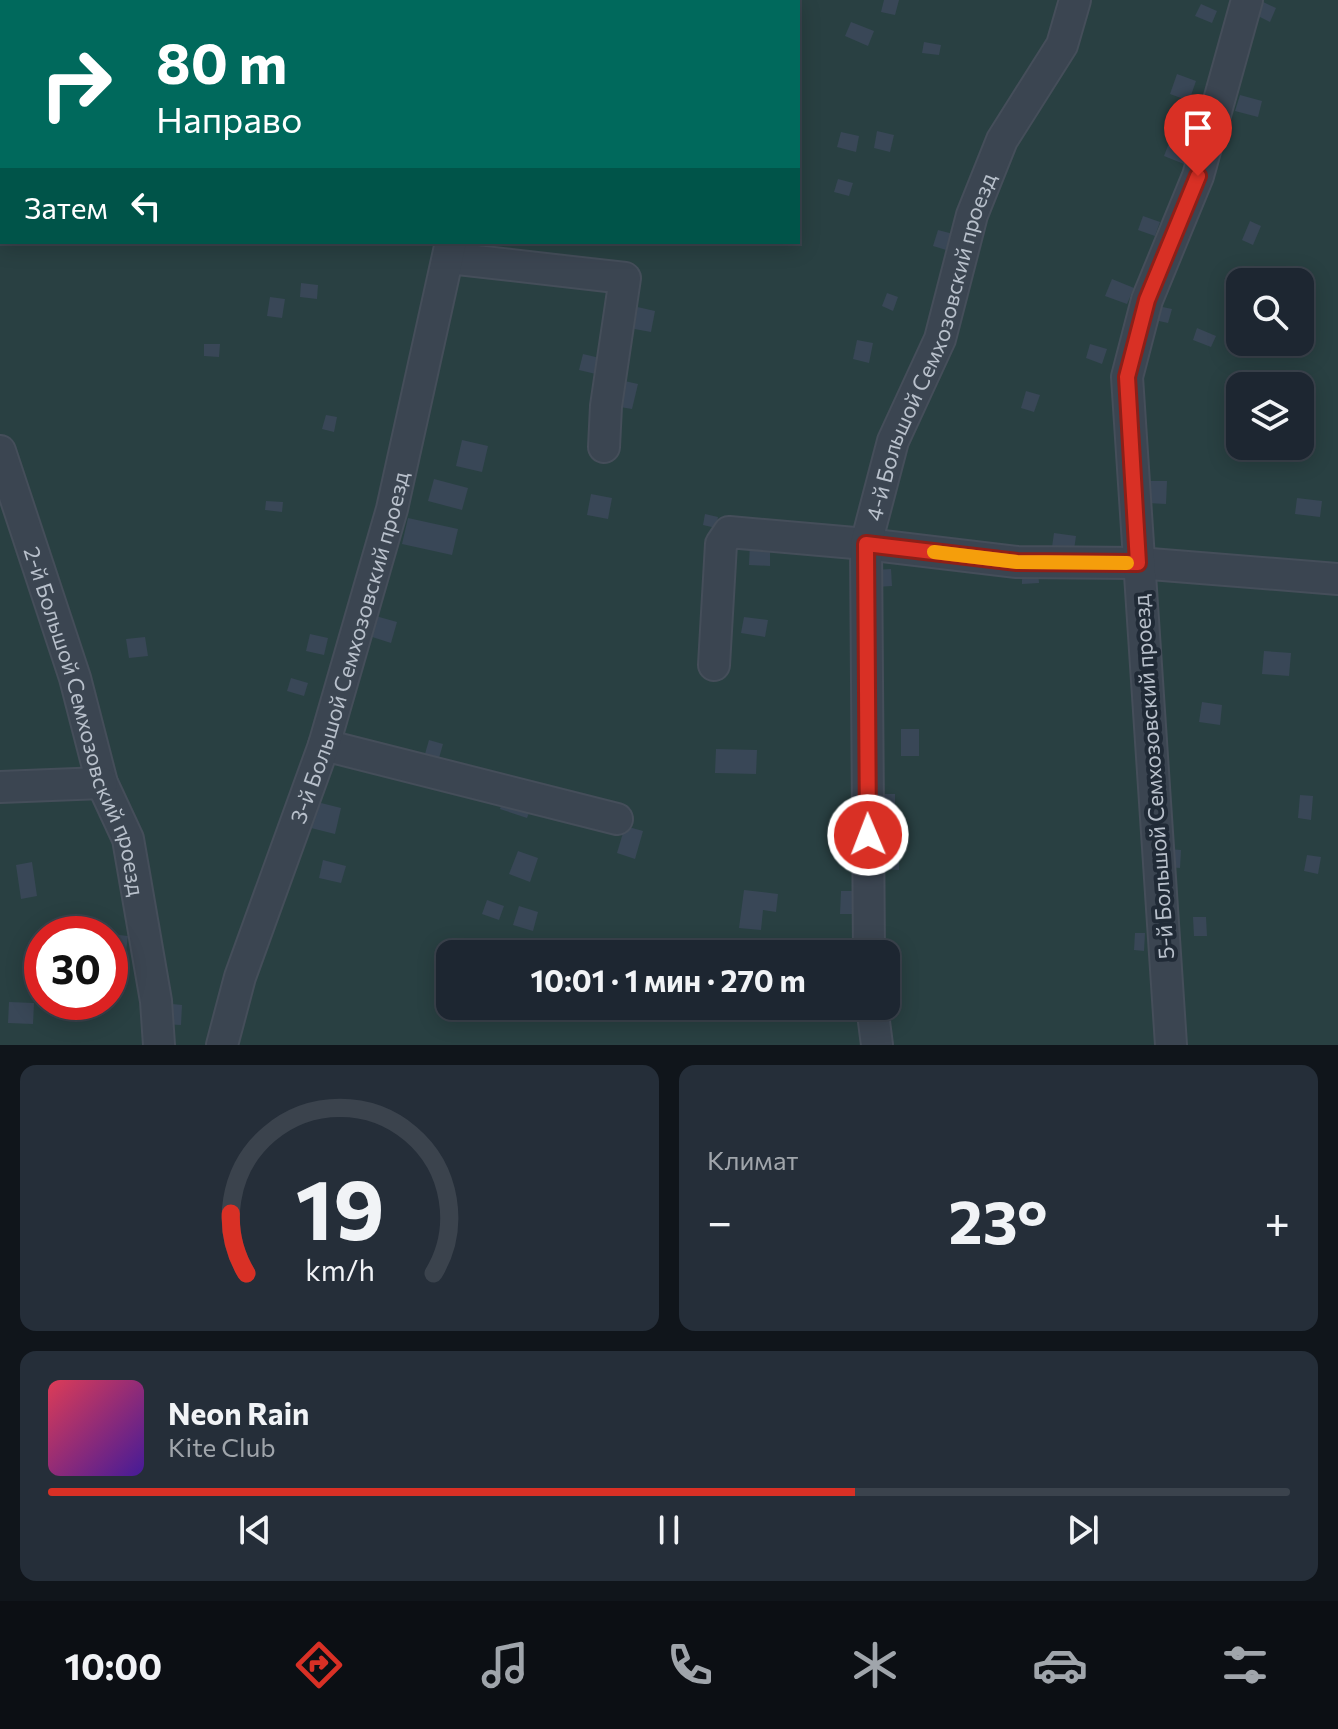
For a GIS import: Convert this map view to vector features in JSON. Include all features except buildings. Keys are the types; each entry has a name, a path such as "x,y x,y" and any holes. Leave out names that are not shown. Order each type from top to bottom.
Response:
{"street":[{"name":"4-й Большой Семхозовский проезд","path":"869,940 866,544 893,441 940,339 972,215 1002,140 1062,45 1075,0"},
{"name":"5-й Большой Семхозовский проезд","path":"1171,1045 1127,377 1147,300 1198,176 1247,0"},
{"path":"450,250 625,278 606,406 604,447"},
{"name":"3-й Большой Семхозовский проезд","path":"222,1045 240,977 324,745 392,509 450,250"},
{"name":"2-й Большой Семхозовский проезд","path":"0,451 75,678 102,783 128,839 156,1001 159,1045"},
{"path":"714,665 721,544 729,532 1017,562 1138,563 1338,579"},
{"path":"324,745 617,819"},
{"path":"0,787 102,783"},
{"path":"874,1020 877,1045"}],"green space":[{"path":"800,0 1338,0 1338,1045 0,1045 0,244 800,244"}],"slow traffic":[{"path":"934,552 1017,562 1127,563"}],"route":[{"path":"868,835 866,544 1017,562 1138,563 1127,377 1147,300 1198,176"}]}
